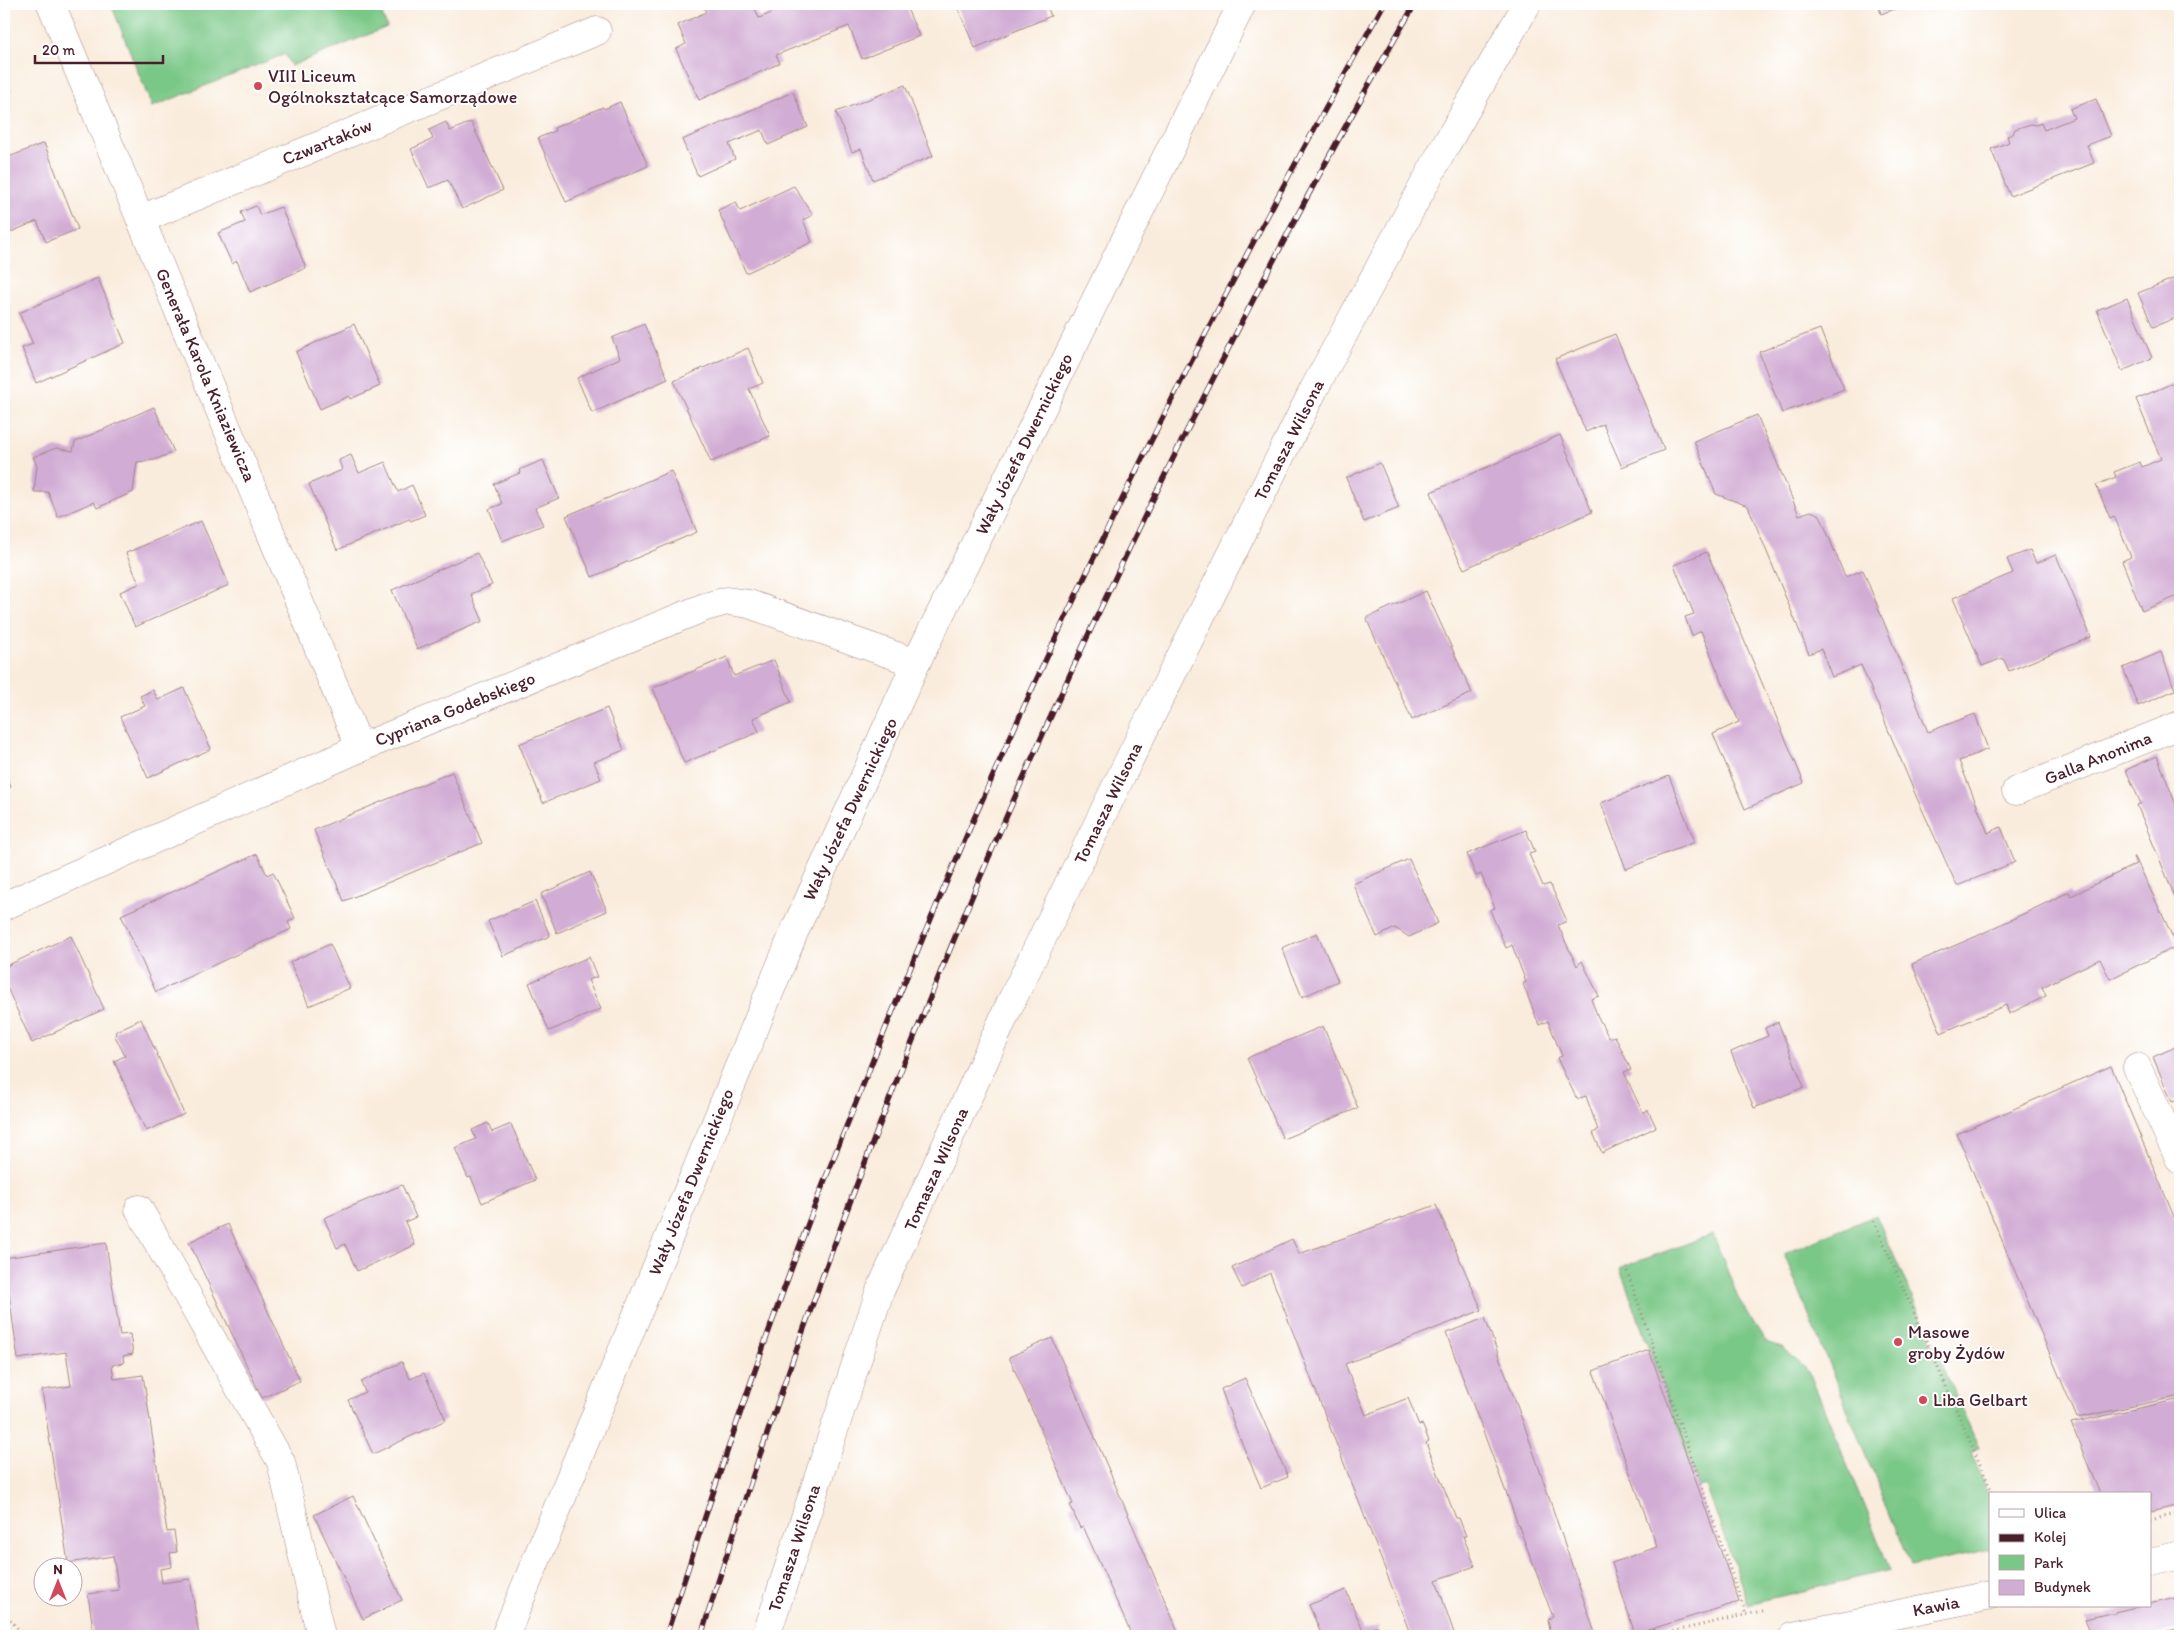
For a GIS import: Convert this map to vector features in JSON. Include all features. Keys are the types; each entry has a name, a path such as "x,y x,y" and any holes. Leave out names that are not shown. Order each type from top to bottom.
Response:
{"street":[{"name":"Generała Karola Kniaziewicza","path":"51,4 360,748"},
{"name":"Wały Józefa Dwernickiego","path":"505,1636 795,930 916,663 1242,4"},
{"name":"Tomasza Wilsona","path":"766,1636 880,1291 1010,1004 1314,389 1440,155 1527,4"},
{"name":"Czwartaków","path":"141,219 597,31"},
{"name":"Cypriana Godebskiego","path":"4,906 360,748 705,607 727,601 749,604 916,663"},
{"name":"Galla Anonima","path":"2016,790 2180,725"},
{"path":"2137,1067 2180,1160"},
{"path":"138,1209 281,1462 321,1636"},
{"path":"2152,1562 2180,1555"},
{"name":"Kawia","path":"1793,1636 1989,1595"}],"path":[{"path":"1874,1221 1992,1492"},
{"path":"1627,1271 1746,1615"},
{"path":"2152,1520 2180,1513"},
{"path":"4,1612 24,1636"}],"green space":[{"path":"111,4 378,4 387,27 291,66 285,54 152,107"},
{"path":"1876,1215 1979,1448 1971,1452 1989,1496 1989,1549 1911,1566 1784,1254"},
{"path":"1713,1234 1738,1298 1766,1342 1783,1347 1810,1374 1890,1570 1748,1604 1706,1485 1699,1487 1620,1268"}],"building":[{"path":"703,4 753,4 759,18 794,4 905,4 919,36 862,59 849,26 776,55 780,63 699,100 676,49 686,44 678,25 706,12"},
{"path":"956,4 1046,4 1051,16 975,48"},
{"path":"1878,4 1909,4 1881,14"},
{"path":"4,47 9,59 4,61"},
{"path":"4,73 11,91 4,94"},
{"path":"905,85 933,156 873,180 861,149 852,152 836,112"},
{"path":"793,92 808,127 768,145 762,130 729,144 735,159 698,176 682,140"},
{"path":"2096,99 2111,136 2087,145 2094,163 2010,196 1991,149 2009,142 2007,136 2013,134 2015,129 2041,123 2044,130 2074,118 2070,109"},
{"path":"620,102 648,166 566,202 538,138 555,131 554,128 603,107 604,109"},
{"path":"446,122 450,131 471,122 503,190 462,209 448,180 429,188 411,149 433,139 429,130"},
{"path":"44,143 78,229 46,242 37,221 4,235 4,159"},
{"path":"794,186 813,215 803,220 812,242 746,273 718,210 736,202 740,211"},
{"path":"256,206 260,215 281,207 306,268 250,292 237,261 232,264 218,233 245,222 241,212"},
{"path":"2180,276 2180,316 2153,327 2138,293"},
{"path":"98,278 125,343 36,383 22,348 33,344 19,313"},
{"path":"2127,298 2152,358 2122,371 2097,310"},
{"path":"354,324 380,386 350,399 349,396 320,409 296,352"},
{"path":"644,324 668,379 592,413 577,378 620,358 612,338"},
{"path":"1820,329 1844,389 1782,413 1759,352"},
{"path":"1615,334 1664,450 1622,467 1603,424 1586,432 1555,359"},
{"path":"748,348 763,383 749,389 770,436 711,462 674,381"},
{"path":"2180,380 2180,595 2142,611 2122,561 2131,557 2114,516 2110,518 2096,485 2116,477 2114,472 2140,462 2142,467 2161,459 2136,399"},
{"path":"154,407 174,452 154,460 137,462 133,492 97,508 94,502 58,517 48,492 34,492 37,466 33,457 56,448 73,451 75,442"},
{"path":"1757,415 1799,515 1811,511 1820,515 1845,577 1863,570 1928,732 1975,714 1988,749 1959,761 1988,833 2001,827 2015,862 1957,886 1916,796 1861,665 1832,677 1821,649 1809,654 1748,506 1716,494 1694,441"},
{"path":"1560,435 1592,512 1464,569 1447,536 1431,492"},
{"path":"351,455 359,473 385,462 398,492 412,485 425,515 411,521 409,519 337,550 309,484 342,470 339,460"},
{"path":"543,460 559,498 535,508 543,525 502,541 489,509 502,504 494,484 520,473 519,470"},
{"path":"1380,463 1399,508 1364,522 1346,478"},
{"path":"671,471 697,532 592,577 566,516"},
{"path":"201,521 229,585 135,627 120,592 139,584 126,553"},
{"path":"2030,550 2036,563 2056,555 2091,637 2009,671 2003,658 1982,666 1953,598 2013,573 2007,559"},
{"path":"1707,552 1804,783 1745,809 1713,734 1739,722 1701,631 1692,636 1685,617 1694,614 1674,565"},
{"path":"477,553 492,585 471,594 483,621 417,649 392,590"},
{"path":"1426,591 1472,693 1412,720 1366,618"},
{"path":"2161,652 2175,690 2138,706 2123,668"},
{"path":"727,657 734,676 774,660 791,702 753,718 759,732 684,763 653,688"},
{"path":"184,688 211,749 148,778 120,717 145,706 140,696 153,690 158,700"},
{"path":"607,708 624,750 594,762 601,779 543,803 519,744"},
{"path":"2157,756 2180,815 2180,909 2137,805 2141,804 2126,770"},
{"path":"4,771 11,787 4,790"},
{"path":"452,772 482,843 344,901 314,830"},
{"path":"1669,776 1695,842 1626,869 1601,803"},
{"path":"1526,830 1535,852 1529,854 1543,886 1550,884 1567,921 1558,925 1577,966 1582,961 1599,996 1591,999 1598,1017 1609,1038 1615,1036 1631,1070 1624,1072 1633,1092 1643,1113 1648,1110 1656,1127 1602,1153 1593,1133 1598,1130 1586,1096 1577,1099 1557,1058 1562,1056 1548,1021 1539,1025 1523,984 1526,982 1512,945 1506,948 1490,910 1495,908 1481,874 1476,876 1467,854"},
{"path":"257,854 267,875 273,872 295,918 288,922 291,929 156,992 121,915"},
{"path":"2133,857 2135,857 2177,946 2110,979 2100,959 2042,987 2046,996 2009,1014 2006,1005 1941,1033 1912,964 1977,936 2069,892 2071,896 2136,864"},
{"path":"1409,859 1438,923 1409,937 1395,928 1377,937 1353,884"},
{"path":"590,872 607,911 557,933 541,894"},
{"path":"535,901 550,936 503,956 488,921"},
{"path":"1317,933 1338,981 1302,997 1282,948"},
{"path":"71,936 104,1009 32,1043 4,981 4,967"},
{"path":"330,944 350,988 309,1006 290,962"},
{"path":"589,957 597,977 588,980 601,1009 549,1031 529,983"},
{"path":"141,1019 184,1114 146,1131 114,1061 125,1056 115,1036 116,1031"},
{"path":"1778,1022 1804,1087 1754,1108 1731,1052 1768,1036 1765,1028"},
{"path":"1323,1026 1358,1108 1283,1139 1247,1058"},
{"path":"2180,1045 2180,1099 2172,1102 2153,1057"},
{"path":"2111,1066 2180,1231 2180,1401 2176,1397 2077,1418 1957,1134"},
{"path":"488,1123 492,1132 511,1124 535,1180 482,1203 471,1177 468,1178 455,1148 476,1139 472,1130"},
{"path":"402,1185 416,1217 405,1222 415,1245 357,1271 345,1244 337,1248 324,1218"},
{"path":"1436,1205 1482,1310 1345,1364 1366,1415 1408,1398 1419,1425 1422,1424 1429,1441 1426,1443 1456,1518 1459,1518 1466,1536 1463,1536 1475,1566 1436,1580 1455,1636 1411,1636 1270,1273 1242,1288 1232,1268 1292,1239 1299,1254"},
{"path":"228,1224 300,1381 262,1398 189,1242"},
{"path":"106,1243 120,1335 130,1334 133,1354 123,1356 124,1363 112,1365 114,1379 143,1375 167,1532 174,1531 177,1552 170,1553 172,1567 160,1569 162,1583 190,1579 199,1636 94,1636 88,1594 119,1590 113,1556 82,1561 82,1558 67,1558 42,1390 71,1386 66,1352 18,1359 4,1258"},
{"path":"1485,1318 1527,1433 1596,1636 1551,1636 1548,1619 1553,1617 1446,1333"},
{"path":"1052,1338 1180,1636 1132,1636 1083,1526 1080,1528 1070,1505 1073,1504 1009,1357"},
{"path":"1649,1350 1739,1602 1635,1634 1612,1563 1657,1547 1593,1371"},
{"path":"402,1362 410,1379 424,1373 446,1420 373,1454 348,1400 365,1392 361,1382"},
{"path":"1245,1378 1288,1477 1261,1488 1221,1389"},
{"path":"2176,1400 2178,1405 2180,1404 2180,1505 2152,1512 2152,1492 2099,1492 2071,1423"},
{"path":"353,1496 402,1600 363,1619 314,1515"},
{"path":"1346,1590 1363,1631 1378,1626 1380,1635 1390,1632 1392,1636 1322,1636 1309,1605"},
{"path":"2180,1597 2180,1628 2152,1635 2092,1636 2085,1619 2132,1608 2152,1608 2152,1604"}],"railway":[{"path":"666,1636 716,1483 787,1279 869,1070 925,933 984,797 1108,528 1174,395 1312,133 1384,4"},
{"path":"701,1636 754,1473 810,1311 870,1150 933,991 1000,832 1069,676 1143,520 1219,367 1314,184 1415,4"}],"place":[{"name":"VIII Liceum Ogólnokształcące Samorządowe","path":"258,86"},
{"name":"Masowe groby Żydów","path":"1898,1342"},
{"name":"Liba Gelbart","path":"1923,1400"}]}
